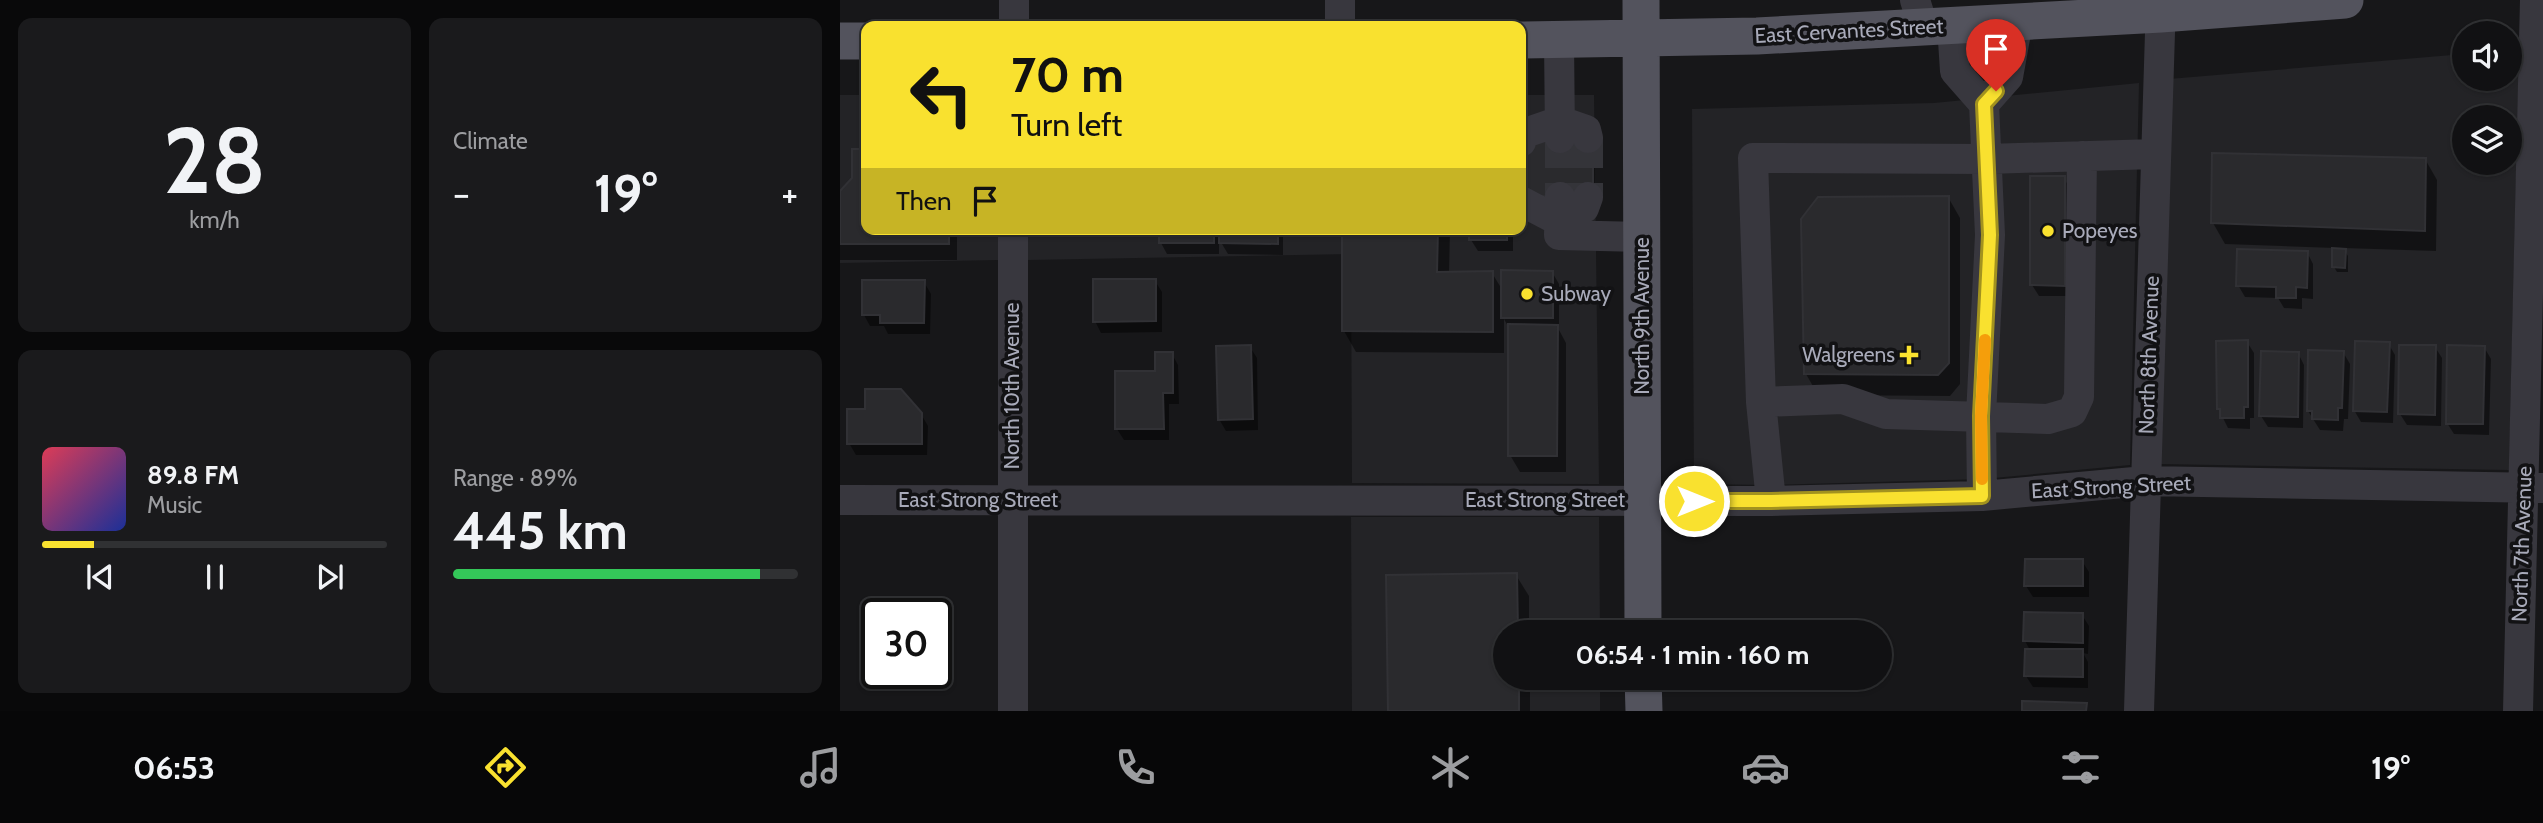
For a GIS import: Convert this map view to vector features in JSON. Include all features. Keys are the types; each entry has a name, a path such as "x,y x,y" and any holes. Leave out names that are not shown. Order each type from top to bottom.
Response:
{"main road":[{"name":"North 9th Avenue","path":"1641,0 1643,620"},
{"name":"East Cervantes Street","path":"1526,40 1757,36 1930,17 2018,21 2161,7 2344,0"},
{"path":"840,41 861,41"},
{"path":"1643,690 1644,711"}],"street":[{"path":"1014,0 1014,21"},
{"path":"1340,0 1340,21"},
{"name":"North 7th Avenue","path":"2518,711 2533,488 2537,132 2535,0"},
{"name":"North 8th Avenue","path":"2139,711 2161,7"},
{"path":"1930,17 1955,71 1984,104 1990,235 1981,416 1982,496"},
{"path":"1984,104 2008,77 2018,21"},
{"path":"1526,134 1569,132 1559,40"},
{"path":"1771,501 1760,401 1753,158 1987,159 2155,154"},
{"path":"1760,401 1843,399 1886,414 2048,419 2071,412 2080,397 2082,156"},
{"path":"1526,201 1569,205 1559,236 1642,237"},
{"name":"North 10th Avenue","path":"1013,235 1013,711"},
{"name":"East Strong Street","path":"840,500 1771,501 1982,496 2145,481 2533,488"}],"shaded area":[{"path":"2452,55 2452,91 2518,91 2518,105 2452,105 2452,175 2516,175 2509,470 2160,464 2169,79"},
{"path":"2139,83 2130,465 1983,479 1771,485 1694,484 1692,109 1934,103"},
{"path":"840,95 861,95 861,235 998,235 998,260 840,263"},
{"path":"1526,95 1594,95 1599,484 1352,483 1351,254 1028,260 1028,235 1526,235"},
{"path":"1351,517 1599,517 1600,620 1493,620 1493,690 1600,690 1600,711 1352,711"}],"building":[{"path":"1526,138 1593,138 1593,197 1528,196"},
{"path":"852,149 861,149 861,235 949,235 949,244 840,244 840,191 852,178"},
{"path":"2212,153 2426,158 2425,231 2211,223"},
{"name":"Popeyes","path":"2030,176 2065,176 2065,286 2030,285"},
{"name":"Walgreens","path":"1949,196 1949,363 1938,375 1804,374 1801,219 1818,197"},
{"path":"1159,235 1214,235 1214,243 1159,243"},
{"path":"1219,235 1278,235 1278,244 1219,243"},
{"path":"1342,235 1438,235 1437,272 1493,271 1493,332 1342,331"},
{"path":"1469,235 1507,235 1507,240 1469,240"},
{"path":"2332,248 2346,249 2345,268 2332,267"},
{"path":"2237,249 2308,251 2307,288 2296,287 2296,298 2276,298 2276,287 2236,286"},
{"name":"Subway","path":"1501,270 1553,271 1553,318 1501,318"},
{"path":"1093,279 1156,279 1156,321 1093,322"},
{"path":"862,280 925,280 924,323 880,323 880,315 862,315"},
{"path":"1508,324 1558,325 1557,456 1508,456"},
{"path":"2248,340 2248,407 2244,407 2244,418 2220,418 2220,409 2217,409 2216,341"},
{"path":"2355,341 2390,342 2387,412 2353,411"},
{"path":"1251,345 1253,419 1218,420 1216,346"},
{"path":"2399,345 2436,345 2435,415 2398,414"},
{"path":"2447,345 2485,346 2483,424 2446,424"},
{"path":"2308,350 2344,351 2342,408 2338,408 2338,420 2312,419 2312,411 2307,411"},
{"path":"2261,351 2299,352 2298,417 2259,416"},
{"path":"1155,352 1173,352 1173,393 1163,393 1164,429 1115,429 1115,371 1155,371"},
{"path":"865,389 901,389 922,413 922,444 847,444 847,409 865,409"},
{"path":"2025,559 2083,559 2083,586 2024,586"},
{"path":"1517,573 1518,620 1493,620 1493,690 1519,690 1519,711 1388,711 1386,575"},
{"path":"2024,612 2083,613 2083,643 2023,641"},
{"path":"2025,649 2083,649 2083,677 2024,676"},
{"path":"2022,701 2087,703 2086,711 2022,711"}],"tunnel":[{"path":"1560,138 1560,197"},
{"path":"1588,138 1588,197"}],"slow traffic":[{"path":"1982,479 1981,416 1985,340"}],"place":[{"name":"Popeyes","path":"2048,231"},
{"name":"Subway","path":"1527,294"},
{"name":"Walgreens","path":"1909,355"}],"route":[{"path":"1694,501 1982,496 1981,416 1990,235 1984,104 1996,91"}]}
